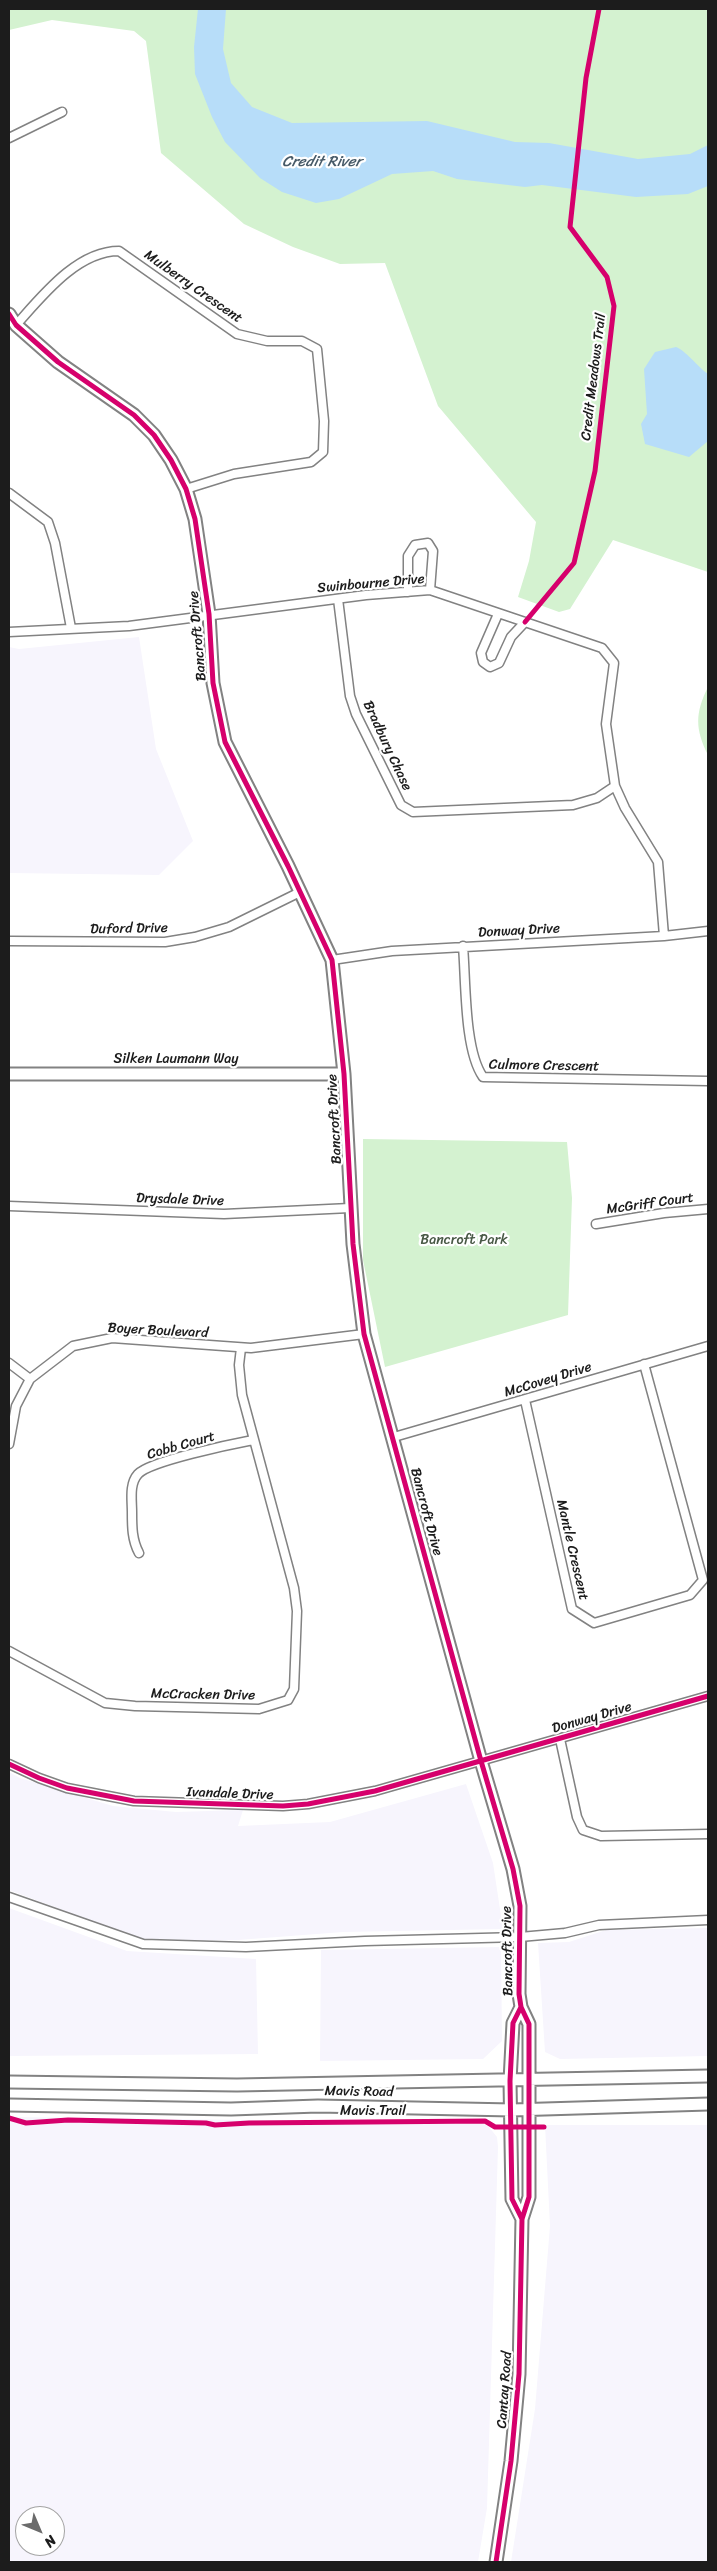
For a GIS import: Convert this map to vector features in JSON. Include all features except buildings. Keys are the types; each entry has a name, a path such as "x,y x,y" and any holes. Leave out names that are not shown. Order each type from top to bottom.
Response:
{"street":[{"path":"9,138 62,112"},
{"name":"Mulberry Crescent","path":"16,325 63,277 84,261 104,251 119,251 238,334 267,342 302,341 316,349 324,421 323,452 311,462 234,474 186,489"},
{"name":"Bancroft Drive","path":"9,314 16,325 58,362 140,422 154,435 171,460 186,489 196,519 209,614 213,683 225,742 332,960 344,1074 350,1208 364,1334 394,1437 481,1762 513,1869 520,1906 521,2007 528,2024 529,2109"},
{"path":"9,493 48,522 55,543 71,628"},
{"path":"408,592 408,556 415,545 428,543 433,551 430,590"},
{"name":"Swinbourne Drive","path":"9,632 129,626 209,614 430,590 602,648 614,663 606,724 615,786 625,808 658,862 664,936"},
{"name":"Bradbury Chase","path":"338,599 350,696 356,714 401,805 412,812 556,807 573,805 597,798 615,786"},
{"path":"498,614 481,653 483,662 490,667 499,663 511,637 526,622"},
{"name":"Duford Drive","path":"9,941 165,942 229,927 300,892"},
{"name":"Donway Drive","path":"332,960 392,951 664,936 708,931"},
{"name":"Culmore Crescent","path":"463,946 472,1052 477,1069 482,1077 708,1081"},
{"name":"Silken Laumann Way","path":"9,1074 344,1074"},
{"name":"Drysdale Drive","path":"9,1206 224,1214 350,1208"},
{"name":"McGriff Court","path":"596,1224 664,1213 708,1209"},
{"name":"Boyer Boulevard","path":"9,1444 16,1406 30,1379 73,1346 112,1338 241,1348 364,1334"},
{"name":"McCovey Drive","path":"394,1437 708,1346"},
{"name":"McCracken Drive","path":"9,1651 105,1703 135,1706 259,1709 288,1700 294,1689 296,1611 294,1588 252,1440 242,1395 239,1365 241,1348"},
{"path":"9,1363 30,1379"},
{"name":"Mantle Crescent","path":"524,1400 572,1609 594,1623 690,1595 703,1580 644,1364"},
{"name":"Cobb Court","path":"139,1553 134,1543 132,1529 132,1485 137,1475 157,1465 252,1440"},
{"name":"Donway Drive","path":"481,1762 708,1696"},
{"path":"560,1738 577,1817 583,1830 601,1836 708,1834"},
{"name":"Ivandale Drive","path":"9,1764 39,1778 107,1797 194,1804 283,1806 308,1804 375,1791 481,1762"},
{"path":"9,1897 143,1944 246,1947 364,1941 520,1937 565,1933 599,1925 708,1920"},
{"name":"Bancroft Drive","path":"512,2110 510,2081 513,2023 521,2007"},
{"name":"Mavis Road","path":"9,2082 237,2085 708,2076"},
{"name":"Mavis Road","path":"9,2105 231,2109 318,2106 512,2110 708,2104"},
{"name":"Cantay Road","path":"496,2562 511,2461 519,2374 522,2219 529,2197 529,2109"},
{"name":"Cantay Road","path":"512,2110 512,2199 522,2219"}],"shaded area":[{"path":"139,637 156,749 193,841 159,875 9,873 9,647 19,649"},
{"path":"9,1772 20,1778 113,1806 176,1812 243,1810 238,1826 330,1822 466,1784 493,1863 503,1929 343,1932 238,1940 145,1941 9,1890"},
{"path":"9,1908 127,1951 256,1959 258,2054 9,2056"},
{"path":"708,1928 708,2056 560,2059 545,2052 538,1943 569,1942 606,1930"},
{"path":"501,1947 502,2041 483,2059 320,2061 321,1950"},
{"path":"9,2117 482,2123 489,2127 497,2137 498,2147 487,2508 478,2562 9,2562"},
{"path":"545,2125 708,2125 708,2562 511,2562 535,2409 550,2226"}],"green space":[{"path":"9,9 708,9 708,572 613,540 570,609 559,612 518,597 529,561 536,522 438,406 385,263 340,264 293,247 244,224 161,153 146,41 134,31 52,20 9,30"},
{"path":"708,687 708,755 701,737 698,721 701,705"},
{"name":"Bancroft Park","path":"363,1139 567,1142 572,1198 568,1315 385,1367 363,1260"}],"water":[{"name":"Credit River","path":"198,9 226,9 223,49 231,83 252,107 292,123 427,121 515,142 549,143 638,159 690,154 708,145 708,186 688,194 636,197 542,185 525,187 457,179 433,171 392,174 339,199 316,203 282,192 260,178 225,142 212,117 195,74 194,47"},
{"path":"676,347 708,374 708,441 689,457 645,444 641,424 647,414 644,369 655,352"}],"cycle path":[{"name":"Credit Meadows Trail","path":"525,622 574,563 595,471 614,306 607,277 570,227 586,78 599,9"},
{"path":"9,314 16,325 58,362 134,415 154,435 171,460 186,489 195,519 209,614 213,683 225,742 288,866 332,960 344,1074 353,1244 364,1334 481,1761 513,1869 520,1906 519,1994 521,2007 529,2024 529,2197 522,2219 519,2374 511,2461 496,2562"},
{"path":"9,1764 67,1788 134,1801 283,1806 308,1804 375,1791 708,1696"},
{"path":"521,2007 513,2023 510,2081 512,2199 522,2219"},
{"name":"Mavis Trail","path":"9,2118 26,2123 68,2120 206,2123 215,2125 485,2121 495,2127 544,2127"}]}
